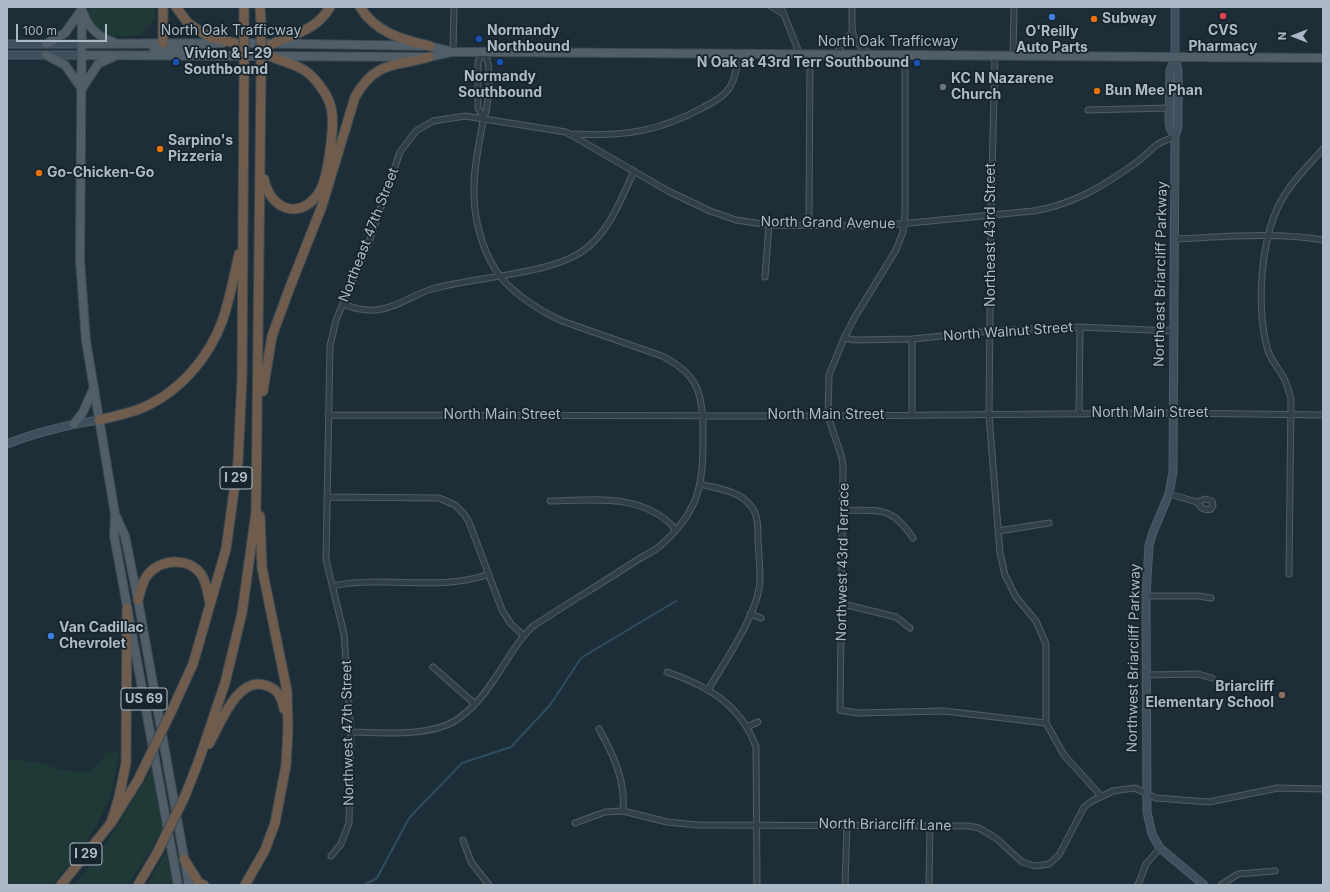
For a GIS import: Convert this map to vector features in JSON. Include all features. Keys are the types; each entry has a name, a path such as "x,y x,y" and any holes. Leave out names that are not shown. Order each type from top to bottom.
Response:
{"highway":[{"path":"163,7 163,43"},
{"path":"176,7 188,23 209,37 235,43"},
{"name":"I 29","path":"61,885 111,823 138,780 193,664 226,549 238,462 242,378 244,7"},
{"name":"I 29","path":"138,885 157,853 185,796 199,760 225,683 242,613 256,512 261,75 260,7"},
{"path":"272,44 308,29 321,20 330,7"},
{"path":"360,7 375,24 393,36 430,46"},
{"path":"260,162 269,196 276,204 294,209 312,201 319,193 325,180 330,146 332,112 328,100 316,81 304,70 270,56"},
{"path":"258,405 264,388 272,336 322,206 356,97 364,84 378,70 393,64 412,62 429,57"},
{"path":"99,420 138,410 162,398 184,379 200,361 210,347 222,320 242,237"},
{"path":"245,885 265,850 275,823 286,765 288,729 287,692 262,568 257,473"},
{"path":"138,600 145,579 151,570 166,562 175,562 193,567 201,574 206,585 210,606"},
{"path":"111,823 119,797 126,763 127,608"},
{"path":"199,760 238,693 247,686 257,684 266,685 277,690 284,708 283,744 279,783 272,816 262,845 247,873 238,885"},
{"path":"184,859 199,883 204,885"}],"main road":[{"path":"82,7 86,23 103,38 116,44"},
{"path":"46,44 65,33 82,7"},
{"name":"US 69","path":"82,7 80,260 86,341 115,514 114,535 178,885"},
{"path":"1175,7 1175,57"},
{"path":"82,55 104,48 195,49 210,43"},
{"name":"North Oak Trafficway","path":"7,44 235,43 430,46 453,52"},
{"name":"North Oak Trafficway","path":"7,55 429,57 453,52 485,52 1323,58"},
{"path":"46,55 65,65 82,89 90,74 98,64 116,55"},
{"name":"Northeast Briarcliff Parkway","path":"1175,57 1170,71 1169,108 1170,128 1175,136"},
{"name":"Northeast Briarcliff Parkway","path":"1173,413 1172,331 1175,136 1178,128 1178,77 1175,57"},
{"path":"74,424 83,412 94,387"},
{"name":"Northwest Briarcliff Parkway","path":"1173,413 1173,472 1169,494 1152,532 1149,545 1146,596 1147,793 1152,834 1160,848 1204,885"},
{"path":"7,444 27,436 74,424 99,420"},
{"name":"US 69","path":"115,514 124,536 138,600 189,885"}],"street":[{"path":"453,52 454,7"},
{"path":"772,7 782,13"},
{"path":"781,7 782,13 800,54"},
{"path":"852,7 852,33 861,48 871,55"},
{"path":"1014,7 1014,56"},
{"path":"836,55 852,33"},
{"path":"484,118 478,108 478,61 485,52"},
{"path":"351,732 429,730 458,719 475,704 492,683 523,635 532,627 566,604 660,547 689,513 700,484 703,458 703,415 701,397 696,384 689,374 676,363 662,356 562,321 533,304 500,276 495,268 483,241 474,194 474,179 487,107 488,62 485,52"},
{"path":"572,134 615,135 650,130 678,121 723,96 731,86 735,74 738,54"},
{"path":"809,225 810,55"},
{"name":"Northwest 43rd Terrace","path":"905,55 904,224 896,250 844,338 829,375 828,416 842,458 844,510 840,710 857,713 944,711 1046,723"},
{"name":"Northeast 43rd Street","path":"994,56 990,214 991,331 989,415 998,531 1005,575 1016,597 1036,621 1046,644 1046,723"},
{"path":"1088,110 1169,108"},
{"name":"Northeast 47th Street","path":"328,415 330,346 335,324 370,242 400,152 416,131 433,121 465,116 484,118"},
{"name":"North Grand Avenue","path":"484,118 572,134 668,191 710,212 736,220 769,225 904,224 1039,210 1086,196 1109,182 1145,156 1158,144 1175,136"},
{"path":"591,146 594,135"},
{"path":"1289,574 1291,398 1284,379 1274,365 1265,337 1262,281 1272,218 1281,200 1323,149"},
{"path":"343,304 354,308 382,309 432,289 558,264 589,247 613,216 634,171"},
{"path":"765,277 769,225"},
{"path":"1174,239 1268,236 1303,237 1323,240"},
{"path":"491,277 495,268"},
{"path":"508,283 508,278 512,273"},
{"path":"1079,413 1080,327"},
{"name":"North Walnut Street","path":"844,338 855,340 912,339 991,331 1080,327 1172,331"},
{"path":"912,339 912,414"},
{"name":"North Main Street","path":"328,415 828,416 912,414 989,415 1173,413 1323,415"},
{"name":"Northwest 47th Street","path":"328,415 326,560 344,634 351,732 349,823 341,844 330,856"},
{"path":"700,484 736,494 747,501 757,516 760,582 750,614 708,690"},
{"path":"1169,494 1197,502"},
{"path":"327,497 429,497 439,498 451,502 467,518 506,617 523,635"},
{"path":"550,501 624,502 641,505 663,517 676,530"},
{"path":"844,510 882,511 890,513 905,525 913,538"},
{"path":"998,531 1049,523"},
{"path":"333,586 367,581 448,582 476,578 489,574"},
{"path":"1146,596 1199,596 1211,598"},
{"path":"843,604 896,617 910,628"},
{"path":"750,614 761,618"},
{"path":"433,667 475,704"},
{"path":"667,672 708,690 730,705 748,727 756,747 757,885"},
{"path":"1146,675 1198,674 1212,678"},
{"path":"748,727 758,722"},
{"path":"1046,723 1064,755 1101,796"},
{"path":"599,729 612,753 621,780 623,811"},
{"name":"North Briarcliff Lane","path":"575,823 606,812 623,811 652,819 682,824 930,826 979,828 997,839 1022,862 1035,866 1049,864 1059,855 1081,810 1092,801 1113,791 1136,788 1156,798 1209,802 1278,788 1323,788"},
{"path":"845,885 847,825"},
{"path":"929,885 930,826"},
{"path":"463,840 473,866 489,885"},
{"path":"1138,885 1146,864 1160,848"},
{"path":"1221,885 1238,874 1275,871"}],"green space":[{"path":"89,7 155,7 155,19 141,35 105,37 89,24"},
{"path":"106,752 119,753 109,798 96,826 68,866 52,885 7,885 7,760 32,761 65,770 85,772 93,769 100,762"},
{"path":"152,769 163,828 147,856 127,885 75,885 113,833"},
{"path":"166,851 173,885 147,885"}],"waterway":[{"path":"364,885 377,878 409,818 462,763 511,747 550,705 581,658 676,601"}],"place":[{"name":"CVS Pharmacy","path":"1223,16"},
{"name":"O'Reilly Auto Parts","path":"1052,17"},
{"name":"Subway","path":"1094,19"},
{"name":"Normandy Northbound","path":"479,39"},
{"name":"Vivion & I-29 Southbound","path":"176,62"},
{"name":"Normandy Southbound","path":"500,62"},
{"name":"N Oak at 43rd Terr Southbound","path":"917,63"},
{"name":"KC N Nazarene Church","path":"943,87"},
{"name":"Bun Mee Phan","path":"1097,91"},
{"name":"Sarpino's Pizzeria","path":"160,149"},
{"name":"Go-Chicken-Go","path":"39,173"},
{"name":"Van Cadillac Chevrolet","path":"51,636"},
{"name":"Briarcliff Elementary School","path":"1282,695"}]}
